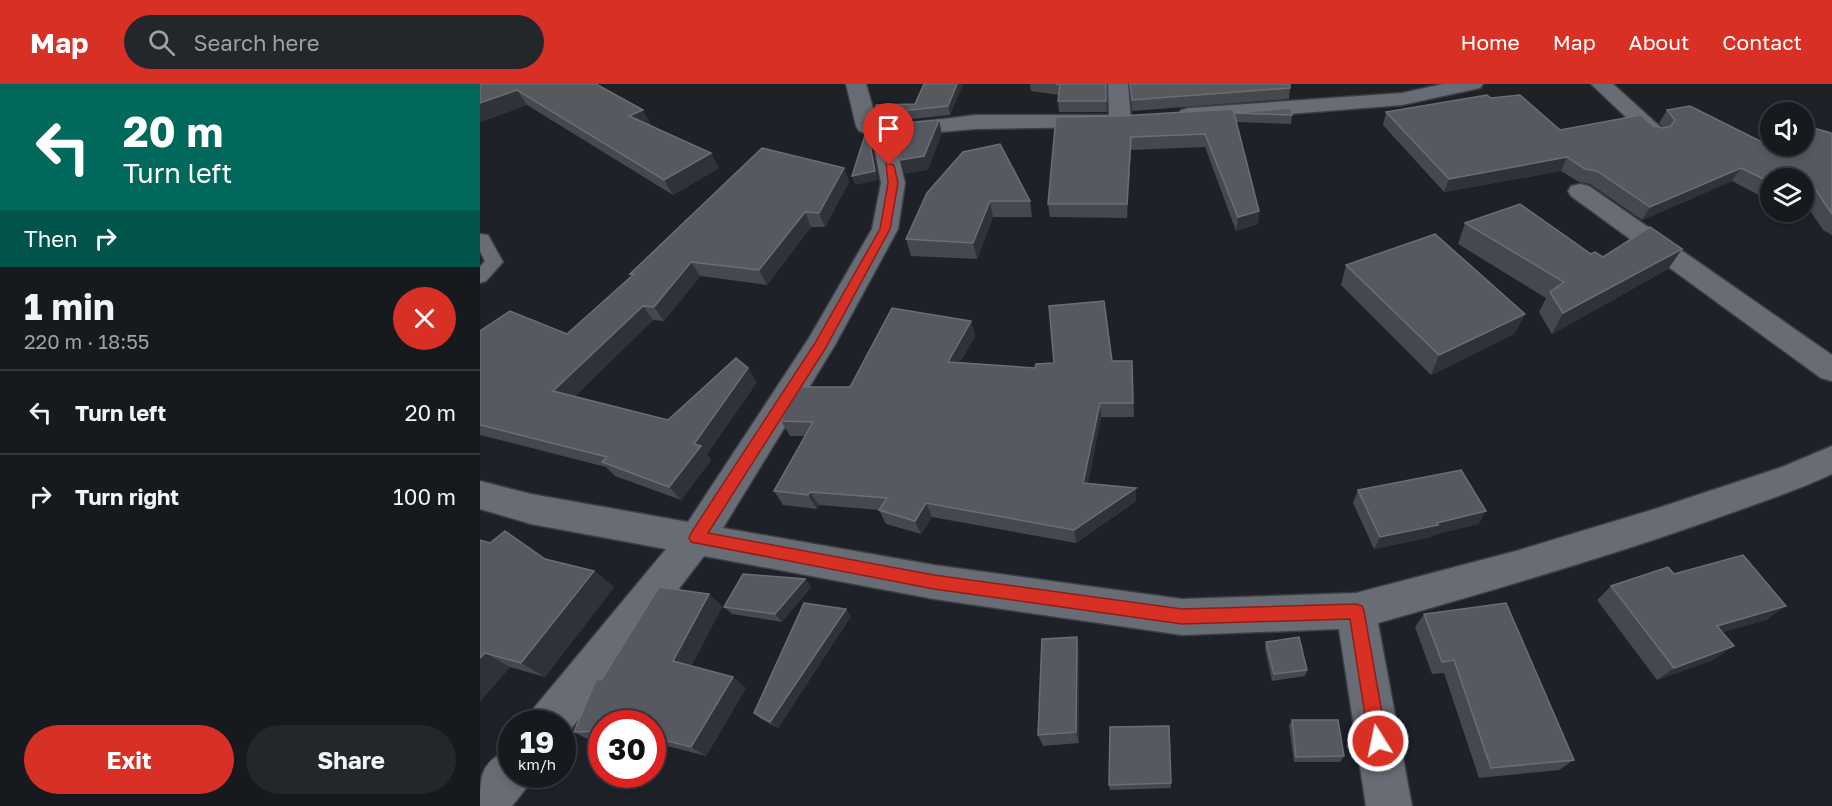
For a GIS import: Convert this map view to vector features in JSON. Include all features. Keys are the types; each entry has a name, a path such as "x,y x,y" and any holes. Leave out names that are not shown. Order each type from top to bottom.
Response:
{"street":[{"path":"856,84 867,126 882,131 975,123 1142,118"},
{"path":"1118,84 1120,120"},
{"path":"1164,117 1402,99 1473,84"},
{"path":"1601,84 1655,132"},
{"path":"559,710 697,538 820,345 885,229 893,183 882,131"},
{"path":"1580,191 1832,370"},
{"path":"480,495 531,509 934,582 1182,616 1356,611 1516,567 1647,526 1792,477 1832,459"},
{"path":"1356,611 1389,806"},
{"path":"483,806 498,787"}],"lane":[{"path":"480,277 494,262 482,239"}],"building":[{"path":"480,84 596,84 643,110 629,116 711,153 664,180 517,90 480,103"},
{"path":"924,84 957,84 948,106 882,113 876,111 876,105 915,104"},
{"path":"1056,84 1106,84 1106,101 1058,101 1060,85"},
{"path":"1130,84 1290,84 1290,88 1132,100"},
{"path":"1487,95 1491,98 1520,95 1560,130 1641,115 1653,126 1663,128 1671,126 1675,120 1667,110 1690,106 1760,141 1760,156 1814,156 1814,128 1832,134 1832,214 1814,187 1814,168 1760,168 1760,177 1741,168 1650,207 1597,171 1585,169 1567,157 1449,179 1386,112"},
{"path":"1291,108 1292,115 1233,113"},
{"path":"1233,109 1259,211 1238,217 1205,134 1131,137 1127,204 1048,204 1056,117 1120,116"},
{"path":"939,120 924,156 901,160 893,124"},
{"path":"867,129 875,171 852,176"},
{"path":"1000,144 1030,201 990,201 973,243 906,239 927,193 963,152"},
{"path":"762,148 844,168 819,213 805,212 759,270 691,262 654,307 643,306 553,391 668,420 736,358 748,368 694,444 701,446 669,487 602,462 607,457 480,425 480,331 510,311 567,334 634,274 630,274"},
{"path":"1520,204 1591,254 1595,252 1603,257 1650,227 1682,249 1563,313 1550,292 1564,282 1465,223"},
{"path":"1435,234 1525,314 1439,355 1346,265"},
{"path":"1104,301 1112,361 1132,361 1133,403 1100,403 1083,483 1136,488 1074,530 926,503 915,521 879,510 887,498 810,492 808,495 774,491 813,422 781,421 795,387 850,387 892,308 971,321 948,362 1035,368 1036,364 1054,363 1049,306"},
{"path":"1461,470 1486,511 1437,523 1438,525 1380,537 1358,490"},
{"path":"505,531 545,559 594,571 521,663 485,653 480,658 480,540 490,543"},
{"path":"1743,555 1786,606 1717,626 1734,646 1674,668 1611,586 1668,567 1674,574"},
{"path":"743,574 805,579 775,614 724,607"},
{"path":"659,587 709,594 673,661 733,677 691,747 666,741 666,710 588,710 588,732 576,732 596,680 602,679"},
{"path":"804,603 846,609 770,722 754,713"},
{"path":"1506,603 1574,760 1491,768 1454,660 1442,662 1424,614"},
{"path":"1077,637 1076,732 1038,735 1042,639"},
{"path":"1299,637 1307,670 1274,674 1266,642"},
{"path":"1292,720 1338,720 1344,756 1296,757"},
{"path":"1169,726 1171,783 1109,785 1110,727"}],"route":[{"path":"889,165 893,183 885,229 820,345 697,538 934,582 1182,616 1356,611 1378,741"}]}
